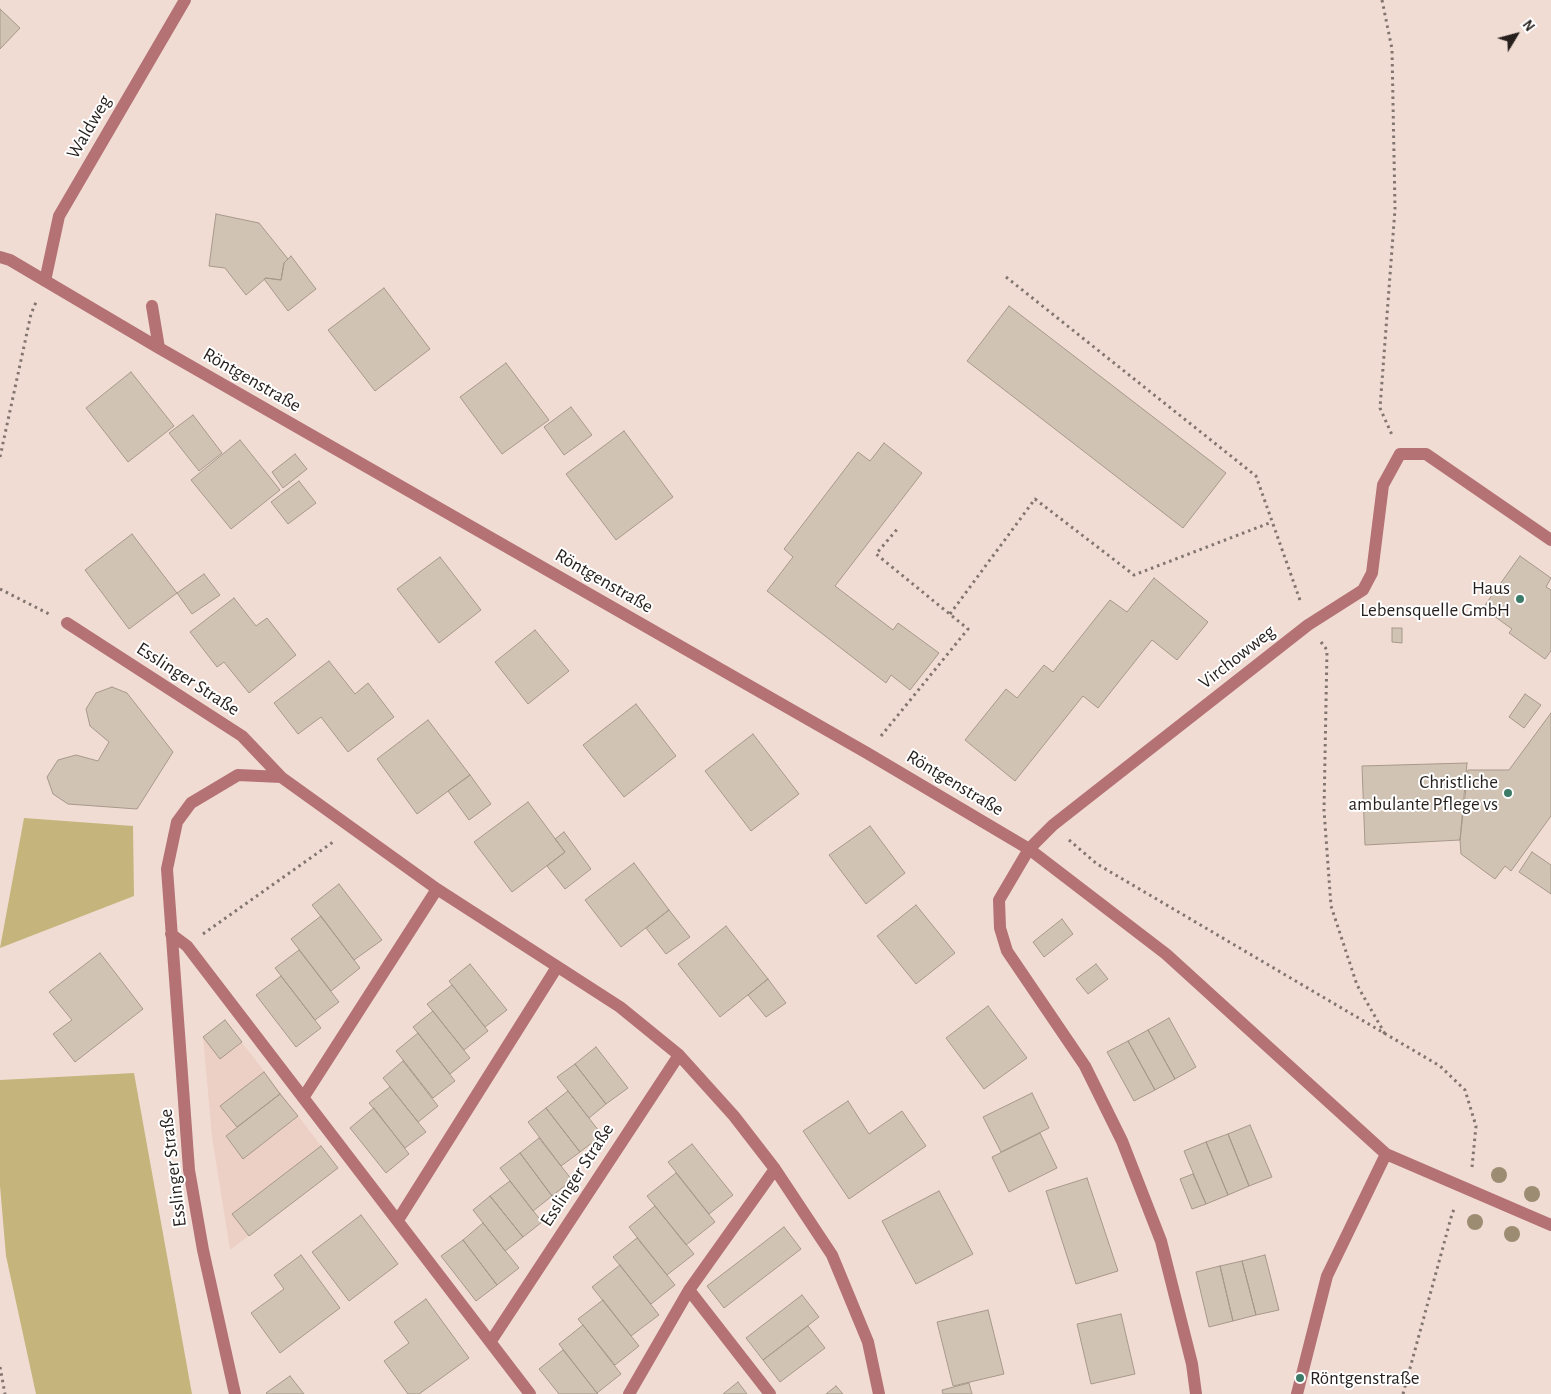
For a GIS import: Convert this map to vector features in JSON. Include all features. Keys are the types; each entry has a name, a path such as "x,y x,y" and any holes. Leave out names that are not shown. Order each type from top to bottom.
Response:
{"street":[{"name":"Waldweg","path":"45,281 59,216 186,0"},
{"name":"Röntgenstraße","path":"0,257 867,752 1029,849 1166,954 1386,1154 1551,1224"},
{"path":"152,306 159,348"},
{"path":"1400,454 1426,454 1551,540"},
{"name":"Virchowweg","path":"1029,849 1052,825 1308,625 1363,590 1372,573 1382,485 1400,454"},
{"name":"Esslinger Straße","path":"67,623 242,736 281,777 352,829 437,889 620,1006 679,1055 734,1116 775,1169 832,1254 868,1342 879,1394"},
{"name":"Esslinger Straße","path":"235,1394 203,1250 189,1170 167,869 177,822 191,804 238,775 281,777"},
{"path":"1029,849 999,900 1000,928 1007,951 1085,1066 1122,1141 1161,1242 1192,1364 1196,1394"},
{"path":"303,1098 437,889"},
{"path":"172,934 187,946 530,1394"},
{"path":"398,1220 557,967"},
{"name":"Esslinger Straße","path":"491,1341 679,1055"},
{"path":"1297,1394 1327,1276 1386,1154"},
{"path":"629,1394 688,1290 775,1169"},
{"path":"688,1290 770,1394"}],"path":[{"path":"1382,0 1392,49 1395,209 1380,408 1400,454"},
{"path":"1006,277 1256,476 1308,625 1327,650 1324,810 1331,906 1357,985 1385,1034 1097,864 1052,825"},
{"path":"0,457 31,314 45,281"},
{"path":"950,614 1035,499 1134,575 1272,522"},
{"path":"867,752 968,629 876,554 899,526"},
{"path":"0,589 67,623"},
{"path":"187,946 352,829"},
{"path":"0,1367 5,1394"}],"shaded area":[{"path":"24,818 133,826 134,896 0,948"},
{"path":"225,1020 338,1168 230,1250 212,1137 203,1037"},
{"path":"134,1073 192,1394 36,1394 6,1256 0,1186 0,1080"}],"building":[{"path":"0,9 20,28 0,49"},
{"path":"216,214 259,223 288,259 284,263 281,280 266,278 246,295 225,268 209,266"},
{"path":"291,256 316,289 288,311 264,279 281,280 284,263"},
{"path":"384,288 430,349 375,391 328,330"},
{"path":"1009,306 1226,473 1183,528 967,361"},
{"path":"506,363 549,420 502,454 460,397"},
{"path":"131,372 174,426 128,462 86,408"},
{"path":"571,407 592,435 564,455 544,427"},
{"path":"193,415 222,453 199,471 169,433"},
{"path":"624,431 673,497 616,540 566,474"},
{"path":"240,440 280,490 231,529 191,480"},
{"path":"884,443 922,473 835,586 893,630 898,623 939,653 910,690 891,675 886,683 767,591 793,557 784,549 858,452 870,461"},
{"path":"295,454 307,469 283,488 272,472"},
{"path":"299,481 316,503 288,524 271,502"},
{"path":"132,534 177,593 129,629 85,570"},
{"name":"Haus Lebensquelle GmbH","path":"1520,556 1551,578 1546,587 1551,590 1551,651 1545,659 1509,633 1512,629 1483,608"},
{"path":"440,557 481,610 439,643 397,589"},
{"path":"204,574 220,595 192,614 177,593"},
{"path":"1154,578 1208,622 1177,660 1152,640 1098,708 1083,696 1015,781 965,740 1006,689 1017,698 1044,665 1053,672 1110,600 1127,612"},
{"path":"234,598 256,626 267,618 296,655 249,693 224,662 217,667 190,632"},
{"path":"1392,628 1402,628 1402,643 1392,642"},
{"path":"535,630 569,671 528,704 495,662"},
{"path":"329,661 355,694 368,683 394,717 348,752 321,717 298,734 274,703"},
{"path":"112,687 127,693 173,752 137,809 68,804 53,794 47,777 58,760 76,755 98,761 109,742 90,726 86,709 96,693"},
{"path":"1525,694 1541,705 1524,728 1509,717"},
{"path":"636,704 676,756 624,797 583,745"},
{"name":"Christliche ambulante Pflege vs","path":"1551,713 1551,816 1511,871 1505,866 1495,879 1461,854 1460,840 1468,770 1509,770"},
{"path":"428,720 470,775 417,814 377,759"},
{"path":"753,734 799,794 751,831 705,771"},
{"path":"1467,763 1460,840 1365,845 1362,766"},
{"path":"470,775 491,804 469,820 448,791"},
{"path":"528,802 565,852 512,892 474,842"},
{"path":"870,826 905,873 866,904 829,855"},
{"path":"564,832 591,869 565,889 547,866 565,852 555,839"},
{"path":"1532,852 1551,865 1551,894 1519,872"},
{"path":"634,863 669,910 621,947 585,900"},
{"path":"339,884 382,940 354,960 312,905"},
{"path":"916,905 955,953 916,984 877,936"},
{"path":"669,910 690,937 666,954 646,928"},
{"path":"321,916 360,968 331,991 291,939"},
{"path":"1062,919 1073,934 1044,957 1033,942"},
{"path":"726,926 768,979 720,1017 678,964"},
{"path":"299,950 339,1002 315,1020 275,968"},
{"path":"100,953 143,1009 75,1062 53,1034 72,1020 49,992"},
{"path":"470,964 507,1010 485,1027 449,981"},
{"path":"1096,964 1108,979 1088,994 1076,979"},
{"path":"281,976 321,1028 296,1047 256,995"},
{"path":"768,979 786,1003 766,1017 748,995"},
{"path":"452,985 488,1031 464,1050 427,1004"},
{"path":"988,1006 1027,1058 984,1089 946,1038"},
{"path":"433,1011 470,1058 450,1074 413,1027"},
{"path":"1169,1018 1196,1067 1175,1079 1148,1030"},
{"path":"225,1020 242,1042 220,1059 203,1037"},
{"path":"1148,1030 1175,1079 1155,1090 1128,1041"},
{"path":"418,1033 455,1081 433,1098 396,1051"},
{"path":"1128,1041 1155,1090 1134,1101 1107,1052"},
{"path":"596,1047 628,1088 606,1104 575,1064"},
{"path":"403,1061 438,1106 418,1122 383,1078"},
{"path":"575,1064 606,1104 589,1118 557,1077"},
{"path":"264,1072 280,1094 237,1127 220,1106"},
{"path":"390,1087 426,1132 405,1148 369,1103"},
{"path":"568,1091 602,1135 580,1152 546,1108"},
{"path":"1032,1093 1049,1128 1001,1152 983,1117"},
{"path":"280,1094 298,1116 243,1159 226,1136"},
{"path":"848,1101 869,1134 902,1111 926,1146 849,1199 803,1131"},
{"path":"374,1108 409,1154 386,1173 350,1128"},
{"path":"546,1108 580,1152 561,1166 528,1122"},
{"path":"1250,1125 1272,1177 1249,1186 1228,1134"},
{"path":"1040,1133 1057,1168 1009,1192 992,1157"},
{"path":"1228,1134 1249,1186 1228,1195 1206,1142"},
{"path":"539,1138 572,1180 552,1196 520,1153"},
{"path":"1206,1142 1228,1195 1206,1204 1184,1151"},
{"path":"692,1144 733,1195 709,1214 668,1162"},
{"path":"321,1146 338,1168 249,1236 232,1214"},
{"path":"520,1153 552,1196 533,1211 500,1168"},
{"path":"676,1173 715,1222 686,1245 647,1196"},
{"path":"1193,1174 1206,1204 1192,1209 1180,1179"},
{"path":"1087,1178 1118,1271 1076,1284 1046,1191"},
{"path":"510,1181 542,1222 523,1237 490,1196"},
{"path":"939,1191 973,1254 916,1284 882,1221"},
{"path":"490,1196 523,1237 505,1251 473,1210"},
{"path":"655,1206 694,1254 667,1275 629,1227"},
{"path":"361,1215 398,1264 349,1301 312,1252"},
{"path":"483,1223 519,1268 497,1285 463,1240"},
{"path":"784,1227 801,1249 724,1308 707,1286"},
{"path":"637,1238 675,1285 651,1304 613,1257"},
{"path":"463,1240 497,1285 476,1301 441,1256"},
{"path":"301,1255 340,1308 280,1353 251,1313 284,1289 274,1275"},
{"path":"1265,1255 1279,1310 1256,1315 1242,1261"},
{"path":"1242,1261 1256,1315 1233,1321 1220,1266"},
{"path":"620,1265 659,1315 631,1336 592,1287"},
{"path":"1220,1266 1233,1321 1209,1327 1196,1272"},
{"path":"802,1295 819,1317 763,1360 746,1338"},
{"path":"426,1299 469,1358 419,1394 408,1394 384,1361 409,1343 394,1322"},
{"path":"603,1300 639,1346 615,1365 578,1319"},
{"path":"988,1310 1004,1374 953,1386 937,1322"},
{"path":"1121,1314 1135,1374 1091,1384 1077,1324"},
{"path":"583,1325 621,1374 597,1393 559,1344"},
{"path":"808,1326 825,1348 780,1382 763,1360"},
{"path":"563,1350 598,1394 559,1394 539,1369"},
{"path":"290,1376 304,1394 266,1393"},
{"path":"738,1382 747,1394 723,1394"},
{"path":"969,1383 972,1394 943,1394 942,1390"},
{"path":"836,1386 843,1394 826,1394"}],"place":[{"name":"Haus Lebensquelle GmbH","path":"1520,599"},
{"name":"Christliche ambulante Pflege vs","path":"1508,793"},
{"name":"Röntgenstraße","path":"1300,1378"}]}
